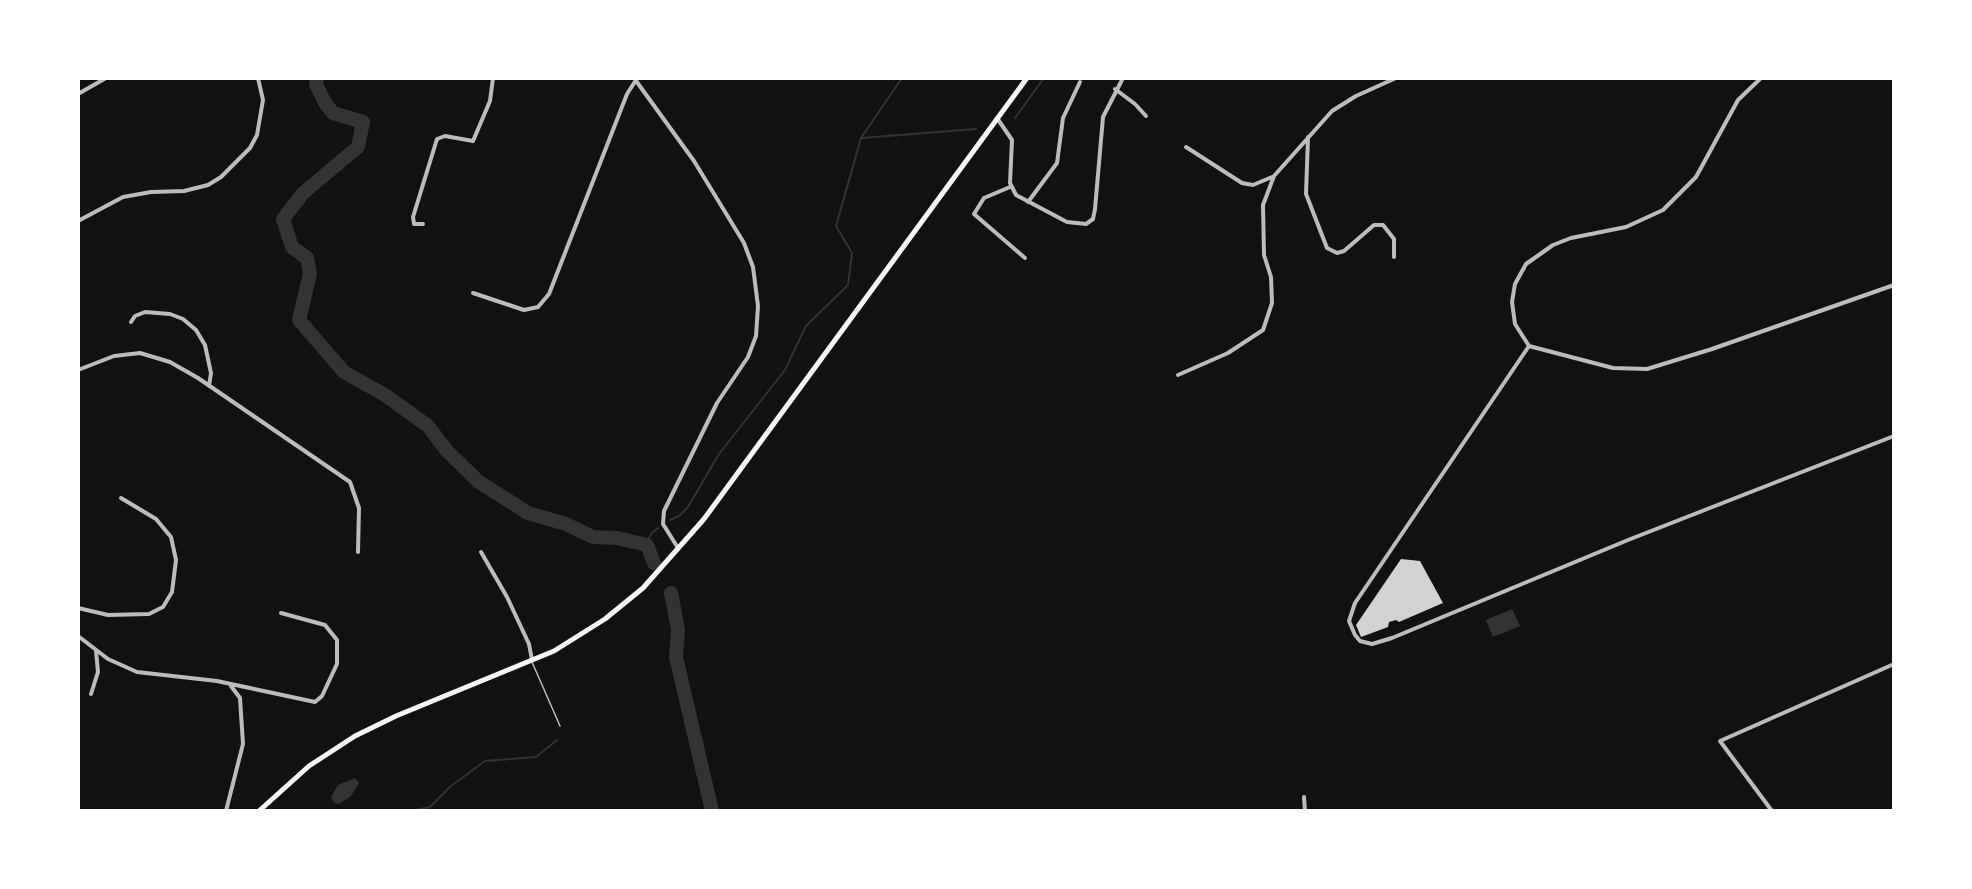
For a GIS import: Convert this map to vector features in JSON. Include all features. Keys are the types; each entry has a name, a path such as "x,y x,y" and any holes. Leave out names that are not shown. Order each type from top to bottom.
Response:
{"main road":[{"path":"259,811 301,772 355,736 396,716 532,661 605,619 643,588 679,550 1027,78"}],"street":[{"path":"78,94 106,78"},
{"path":"78,221 123,197 199,188 221,177 249,148 257,135 263,100 258,78"},
{"path":"423,224 414,224 413,217 437,139 445,136 473,142 490,101 493,78"},
{"path":"997,118 1012,140 1010,187 1028,202 1072,224 1086,224 1093,219 1101,126 1115,89 1123,78"},
{"path":"1178,375 1228,353 1263,330 1272,303 1271,277 1264,255 1262,227 1265,195 1274,176 1308,136 1340,105 1396,78"},
{"path":"1761,78 1738,100 1696,177 1663,210 1626,227 1562,242 1526,264 1512,293 1512,313 1515,324 1529,346 1613,368 1647,369 1712,349 1894,285"},
{"path":"473,293 524,310 538,307 549,294 627,94 635,79 694,161 744,243 753,267 758,306 756,336 748,357 717,403 664,511 663,524 679,550"},
{"path":"1028,202 1057,163 1063,118 1080,82"},
{"path":"1115,89 1146,116"},
{"path":"1308,136 1306,194 1327,248 1337,253 1344,251 1374,225 1383,225 1394,239 1394,257"},
{"path":"1186,147 1242,183 1253,185 1274,176"},
{"path":"1010,187 986,196 974,214 1024,258"},
{"path":"131,322 137,314 145,312 170,314 183,319 196,330 205,345 211,373 209,386"},
{"path":"1529,346 1355,603 1349,621 1354,635 1368,644 1392,638 1628,540 1894,436"},
{"path":"78,370 114,356 140,353 170,362 209,386 350,482 359,508 358,552"},
{"path":"78,608 108,615 142,616 163,607 172,592 177,560 171,537 156,519 121,498"},
{"path":"481,552 507,597 529,644 532,661"},
{"path":"78,636 116,664 136,672 205,679 310,703 319,700 337,664 337,640 325,625 281,613"},
{"path":"91,694 98,672 96,650"},
{"path":"1772,811 1720,741 1894,664"},
{"path":"226,811 243,737 240,698 231,686"},
{"path":"1304,797 1305,811"}],"lane":[{"path":"532,661 560,726"}],"shaded area":[{"path":"1512,609 1520,626 1493,637 1486,620"},
{"path":"355,778 359,784 350,797 339,804 334,803 331,797 338,785"}],"building":[{"path":"1401,559 1420,561 1443,603 1399,622 1396,620 1389,622 1388,627 1361,637 1356,625"}],"waterway":[{"path":"317,78 316,84 333,113 363,122 358,147 303,193 283,219 292,247 307,258 310,274 299,320 344,372 385,395 428,426 447,451 479,482 528,513 566,524 593,537 617,538 647,545 654,563"},
{"path":"670,520 679,516 688,507 719,454 785,370 806,326 848,285 852,253 836,226 861,138 902,78"},
{"path":"1015,118 1044,78"},
{"path":"862,138 976,129"},
{"path":"645,544 658,528"},
{"path":"671,593 678,630 676,657 712,811"},
{"path":"675,677 682,674"},
{"path":"411,811 430,807 451,786 485,761 536,757 557,740"}]}
